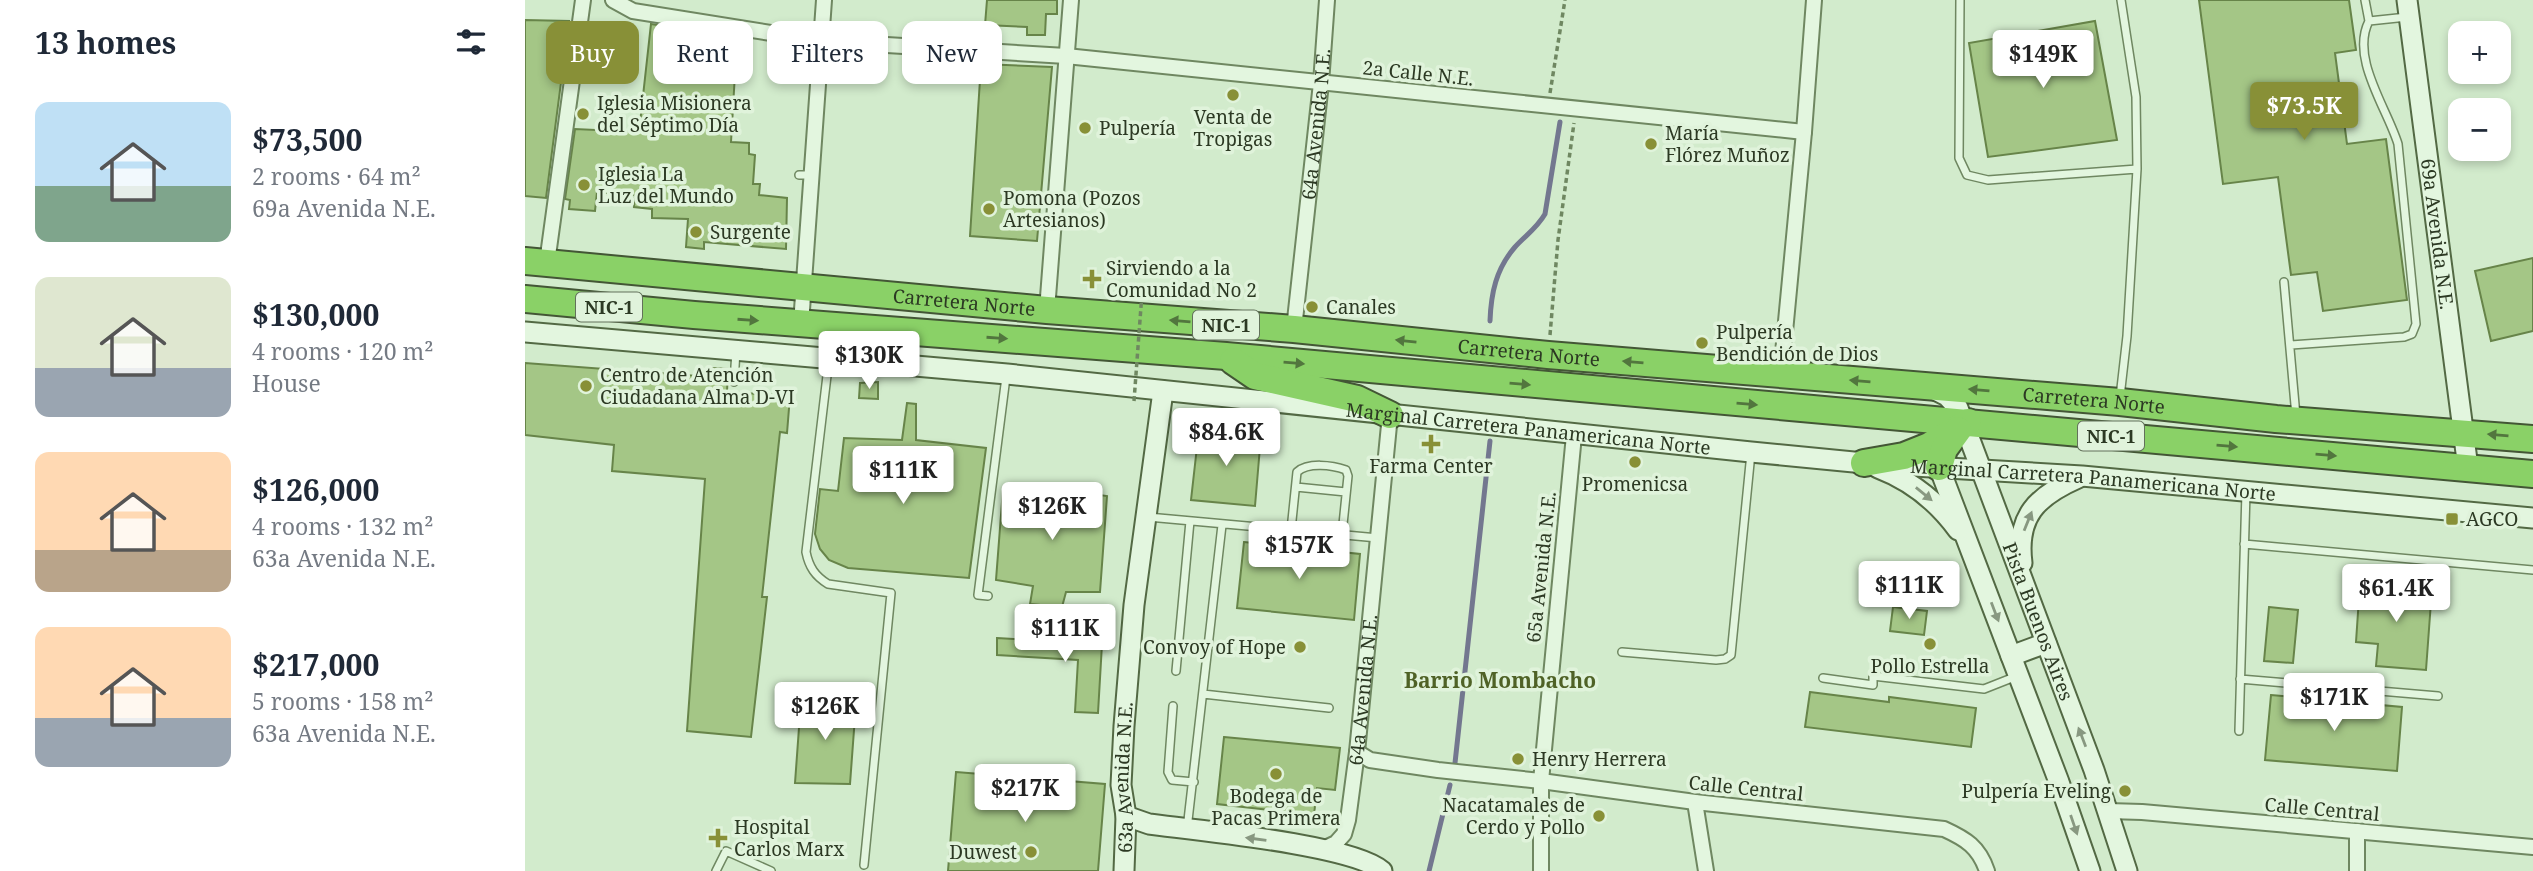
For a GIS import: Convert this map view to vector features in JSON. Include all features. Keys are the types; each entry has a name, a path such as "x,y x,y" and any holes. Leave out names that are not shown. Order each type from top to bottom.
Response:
{"highway":[{"name":"Carretera Norte","path":"536,262 1047,310 1294,329 1535,353 2533,439"},
{"name":"Carretera Norte","path":"525,299 801,324 1226,356 2533,474"},
{"path":"1226,356 1255,376 1357,399 1390,415"},
{"path":"1864,463 1904,456 1929,446 1964,424 1991,416 2179,431 2286,419"},
{"path":"1939,467 1944,449 1964,424"}],"street":[{"path":"536,262 583,0"},
{"name":"2a Calle N.E.","path":"613,0 633,11 767,32"},
{"path":"822,21 824,0"},
{"path":"1047,310 1071,0"},
{"name":"64a Avenida N.E.","path":"1294,329 1321,83 1327,0"},
{"path":"1781,374 1814,0"},
{"name":"69a Avenida N.E.","path":"2409,8 2468,468"},
{"name":"2a Calle N.E.","path":"888,45 1066,56 1804,132"},
{"path":"801,324 805,175 811,84"},
{"name":"Marginal Carretera Panamericana Norte","path":"525,332 1007,374 1574,435 1864,463 2082,476 2533,517"},
{"name":"Pista Buenos Aires","path":"1928,386 1947,396 1958,408 2108,811 2127,871"},
{"name":"63a Avenida N.E.","path":"1124,871 1126,816 1121,785 1124,726 1134,605 1163,391"},
{"name":"64a Avenida N.E.","path":"1324,849 1336,843 1344,834 1357,752 1390,415"},
{"name":"65a Avenida N.E.","path":"1541,871 1541,781 1574,435"},
{"path":"1864,463 1911,483 1932,499 1971,548"},
{"name":"Pista Buenos Aires","path":"1939,467 2090,871"},
{"path":"2025,588 2020,549 2025,520 2041,498 2082,476"},
{"path":"2011,656 2046,643"},
{"name":"Calle Central","path":"1357,752 1370,760 1463,774 1944,829 1964,838 1982,856 1986,871"},
{"path":"1695,802 1706,871"},
{"name":"Calle Central","path":"2108,811 2533,847"},
{"path":"1126,816 1149,824 1324,849 1369,863 1382,871"},
{"path":"2357,831 2357,871"}],"lane":[{"path":"1960,0 1959,158 1967,175 1988,180 2137,169"},
{"path":"2120,402 2127,337 2137,169 2136,97 2121,0"},
{"path":"2291,345 2404,337 2412,334 2416,324 2397,140 2366,68 2363,41 2369,21 2365,0"},
{"path":"2369,21 2409,8"},
{"path":"2284,282 2291,345 2286,419"},
{"path":"734,382 736,350"},
{"path":"829,359 806,552 808,563 819,579 828,584 891,593 864,865"},
{"path":"988,596 978,595 1007,374"},
{"path":"1622,652 1716,660 1731,655 1751,452"},
{"path":"1291,530 1297,472 1303,467 1341,468 1346,470 1347,476 1342,534"},
{"path":"1296,487 1346,492"},
{"path":"2239,732 2246,491"},
{"path":"1147,517 1378,538"},
{"path":"1176,671 1190,521"},
{"path":"1187,829 1222,525"},
{"path":"2244,544 2533,570"},
{"path":"1823,678 1873,685 1873,676 1984,689 2018,676"},
{"path":"2240,679 2438,696"},
{"path":"1203,694 1329,708"},
{"path":"1173,706 1166,766 1172,780 1194,782"},
{"path":"716,871 726,851 771,871"}],"path":[{"path":"1551,105 1565,0"},
{"path":"1550,335 1574,107"},
{"path":"1140,410 1134,401 1142,293 1169,296"}],"building":[{"path":"987,0 1057,0 1057,14 1046,14 1045,35 1027,35 1027,27 1002,26 1002,21 985,21"},
{"path":"2199,0 2349,0 2356,50 2335,53 2347,144 2386,139 2407,300 2323,311 2317,272 2291,275 2278,177 2223,184"},
{"path":"525,20 569,21 546,21 546,84 561,84 546,198 525,196"},
{"path":"2095,21 2117,140 1988,157 1969,43"},
{"path":"651,24 653,84 734,84 731,142 749,143 749,154 755,155 753,184 760,184 759,195 787,198 786,249 704,242 704,249 686,247 688,219 652,218 652,209 634,207 635,195 597,192 595,211 569,209 570,200 565,199 575,129 639,132"},
{"path":"1002,65 1052,67 1037,241 970,236 980,84 1002,84"},
{"path":"2533,258 2533,331 2491,341 2475,271"},
{"path":"525,363 711,377 712,368 728,369 727,392 790,396 787,433 780,432 762,597 767,597 751,737 687,731 705,479 612,471 614,445 525,435"},
{"path":"878,382 878,399 859,398 860,383"},
{"path":"907,403 916,404 916,440 986,448 969,578 848,568 829,560 820,549 815,534 820,489 838,491 844,438 902,440"},
{"path":"1199,429 1261,435 1255,506 1191,500"},
{"path":"1003,489 1057,489 1107,496 1100,592 1066,592 1062,607 1030,604 1033,586 996,580"},
{"path":"1244,542 1360,554 1354,620 1237,608"},
{"path":"2360,583 2432,588 2426,670 2376,666 2378,644 2356,642"},
{"path":"1893,607 1927,611 1924,635 1890,631"},
{"path":"2269,607 2298,610 2293,663 2264,661"},
{"path":"997,638 1102,644 1098,713 1075,712 1078,660 997,655"},
{"path":"1810,692 1889,702 1889,697 1976,708 1971,747 1805,727"},
{"path":"2271,695 2402,707 2397,771 2265,760"},
{"path":"801,700 856,703 850,784 795,783"},
{"path":"1224,737 1340,748 1335,790 1317,788 1314,815 1217,804"},
{"path":"956,772 1105,784 1098,871 948,871"}],"waterway":[{"path":"1490,321 1493,291 1503,264 1545,214 1560,122"},
{"path":"1455,763 1490,441"},
{"path":"1429,871 1450,785"}],"place":[{"name":"Venta de Tropigas","path":"1233,95"},
{"name":"Iglesia Misionera del Séptimo Día","path":"583,114"},
{"name":"Pulpería","path":"1085,128"},
{"name":"María Flórez Muñoz","path":"1651,144"},
{"name":"Iglesia La Luz del Mundo","path":"584,185"},
{"name":"Pomona (Pozos Artesianos)","path":"989,209"},
{"name":"Surgente","path":"696,232"},
{"name":"Sirviendo a la Comunidad No 2","path":"1092,279"},
{"name":"Canales","path":"1312,307"},
{"name":"Pulpería Bendición de Dios","path":"1702,343"},
{"name":"Centro de Atención Ciudadana Alma D-VI","path":"586,386"},
{"name":"Farma Center","path":"1431,444"},
{"name":"Promenicsa","path":"1635,462"},
{"name":"AGCO","path":"2452,519"},
{"name":"Pollo Estrella","path":"1930,644"},
{"name":"Convoy of Hope","path":"1300,647"},
{"name":"Henry Herrera","path":"1518,759"},
{"name":"Bodega de Pacas Primera","path":"1276,774"},
{"name":"Pulpería Eveling","path":"2125,791"},
{"name":"Nacatamales de Cerdo y Pollo","path":"1599,816"},
{"name":"Hospital Carlos Marx","path":"718,838"},
{"name":"Duwest","path":"1031,852"}],"district":[{"name":"Barrio Mombacho","path":"1500,680"}]}
